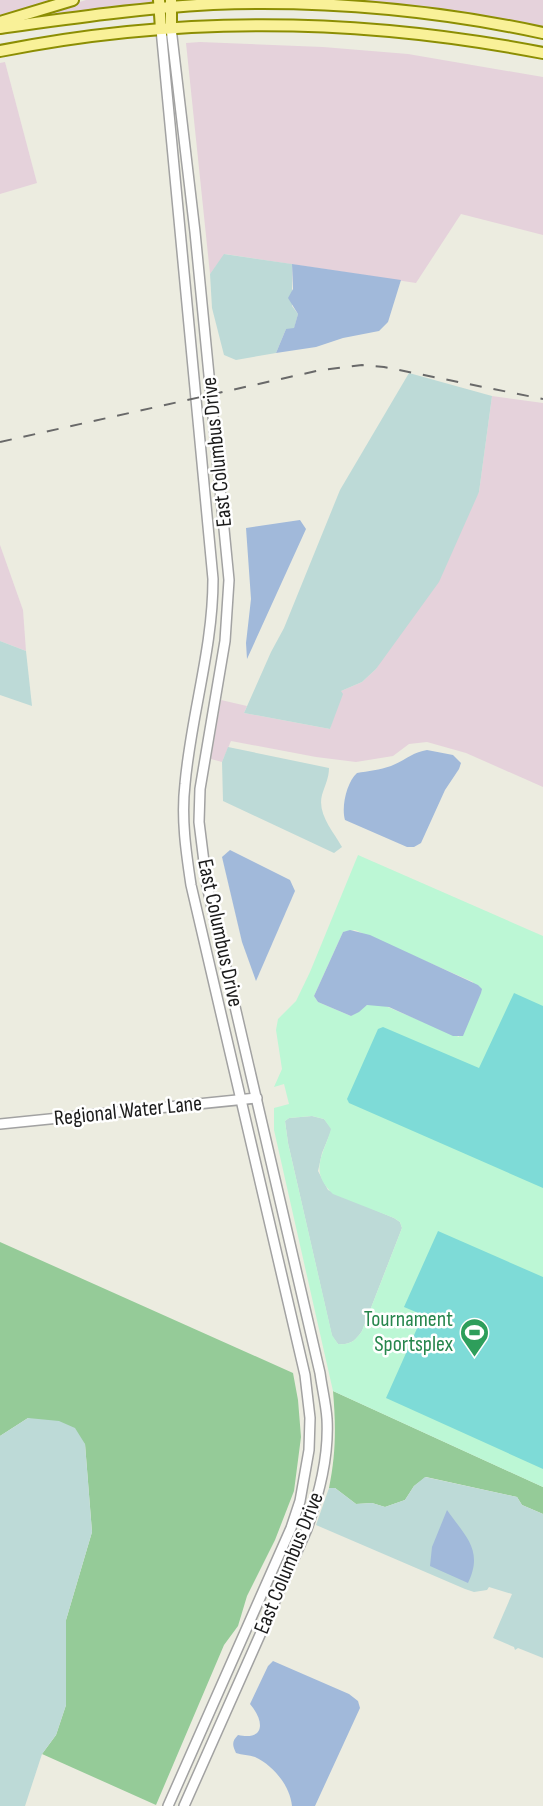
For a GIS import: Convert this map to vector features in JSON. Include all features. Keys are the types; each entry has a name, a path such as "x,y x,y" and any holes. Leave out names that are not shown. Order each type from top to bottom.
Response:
{"main road":[{"path":"0,22 73,0"},
{"path":"0,28 165,4 209,2 388,9 488,22 543,33"},
{"path":"165,4 166,28"},
{"path":"387,30 388,9"},
{"path":"0,51 64,39 166,28 292,25 387,30 454,38 543,53"}],"street":[{"name":"East Columbus Drive","path":"166,28 195,232 229,580 225,641 200,789 199,822 202,855 207,886 320,1373 327,1419 325,1451 317,1496 307,1529 184,1806"},
{"name":"East Columbus Drive","path":"166,28 179,234 213,579 210,637 184,786 186,853 191,885 305,1375 310,1418 309,1450 302,1492 291,1528 168,1806"},
{"path":"179,234 195,232"},
{"path":"194,726 209,728"},
{"name":"Regional Water Lane","path":"0,1124 256,1098"}],"shaded area":[{"path":"0,0 59,0 0,19"},
{"path":"86,0 155,0 155,4 31,17"},
{"path":"221,0 543,0 543,28 498,18 358,2"},
{"path":"186,43 323,47 408,54 543,77 543,235 461,214 416,283 225,254 210,274"},
{"path":"5,62 37,183 0,194 0,63"},
{"path":"224,254 292,264 292,306 298,314 294,329 286,329 276,353 236,360 224,355 212,308 210,274"},
{"path":"292,264 401,280 388,322 379,331 343,338 316,347 276,353 286,329 294,328 298,314 288,298 293,289"},
{"path":"409,373 492,396 479,492 439,582 376,669 362,682 341,691 343,694 330,729 244,713 284,628 340,490"},
{"path":"492,396 543,403 543,787 466,753 427,742 409,744 393,756 356,762 231,741 222,762 211,759 221,700 247,706 244,713 330,729 341,691 362,682 376,669 479,492"},
{"path":"300,520 306,529 247,659 246,643 251,599 246,528"},
{"path":"0,545 23,610 26,651 0,641"},
{"path":"0,641 26,651 32,706 0,695"},
{"path":"228,747 329,768 322,795 322,809 342,847 334,853 223,801 222,762"},
{"path":"427,750 453,755 461,763 445,790 421,843 414,847 407,847 345,820 346,795 350,782 357,773 391,766"},
{"path":"230,850 290,880 295,891 256,981 242,942 222,857"},
{"path":"350,930 370,935 478,985 482,989 481,993 463,1036 453,1036 389,1007 367,1005 351,1016 318,1002 314,996 343,932"},
{"path":"514,993 543,1006 543,1188 349,1103 347,1099 378,1029 383,1027 479,1068"},
{"path":"312,1116 324,1119 332,1129 322,1153 318,1171 328,1190 394,1218 400,1222 402,1228 362,1331 355,1340 346,1344 338,1344 332,1336 288,1143 285,1121 289,1118"},
{"name":"Tournament Sportsplex","path":"438,1231 543,1277 543,1469 386,1398 423,1315 404,1307"},
{"path":"28,1418 59,1421 75,1428 85,1444 92,1532 66,1620 66,1705 56,1735 42,1754 25,1806 0,1806 0,1436"},
{"path":"425,1477 517,1497 522,1505 543,1514 543,1658 518,1648 515,1650 514,1647 493,1638 512,1594 489,1587 487,1590 474,1592 465,1589 316,1525 329,1488 335,1488 356,1504 372,1503 385,1507 405,1500 414,1486"},
{"path":"447,1510 466,1536 473,1552 474,1561 468,1583 430,1566 432,1547"},
{"path":"273,1661 349,1694 358,1701 360,1708 315,1806 292,1806 288,1791 275,1771 255,1757 236,1753 234,1748 233,1743 238,1735 254,1735 260,1728 258,1716 250,1704 268,1666"}],"green space":[{"path":"358,855 543,936 543,1487 333,1391 274,1130 274,1108 289,1104 284,1084 274,1087 282,1069 276,1030 278,1019 296,1001","holes":["355,930 473,982 459,1037 383,1005 367,1005 351,1016 318,1002 314,996 343,932","312,1116 324,1119 331,1129 320,1162 321,1178 325,1186 333,1194 394,1218 400,1222 402,1228 362,1331 355,1340 346,1344 338,1344 332,1335 288,1143 285,1121 289,1118"]},
{"path":"0,1242 293,1373 301,1437 294,1491 275,1540 247,1596 238,1626 224,1645 156,1805 42,1754 56,1735 66,1705 66,1620 92,1532 85,1444 28,1418 0,1436"},
{"path":"333,1391 543,1487 543,1514 522,1505 517,1497 426,1477 414,1486 405,1500 385,1507 372,1503 356,1504 335,1488 329,1488 335,1440"}],"railway":[{"path":"0,442 321,370 362,365 384,367 543,399"}],"place":[{"name":"Tournament Sportsplex","path":"474,1358"}]}
